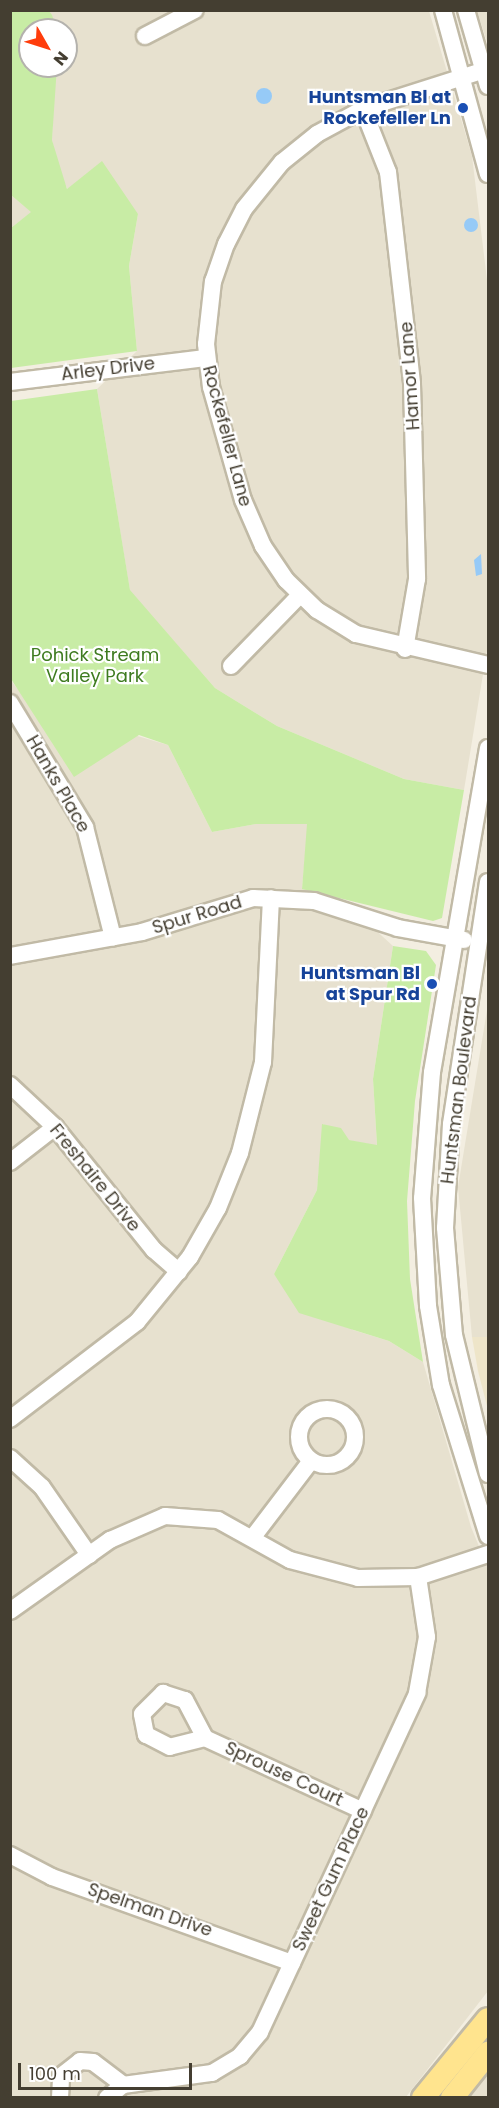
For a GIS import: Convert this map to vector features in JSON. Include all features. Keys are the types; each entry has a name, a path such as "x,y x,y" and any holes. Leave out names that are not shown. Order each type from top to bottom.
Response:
{"main road":[{"path":"423,2097 489,2019"},
{"path":"452,2097 489,2053"}],"street":[{"path":"443,10 464,76 489,174"},
{"path":"466,10 487,75"},
{"path":"146,36 195,11"},
{"name":"Rockefeller Lane","path":"487,75 464,76 363,109 297,148 244,209 213,281 207,358 252,524 276,567 300,595 350,630 405,649 489,664"},
{"name":"Hamor Lane","path":"363,109 388,172 412,384 417,579 405,649"},
{"name":"Arley Drive","path":"10,382 207,358"},
{"path":"231,666 300,595"},
{"name":"Hanks Place","path":"10,703 85,827 101,872 113,938"},
{"name":"Huntsman Boulevard","path":"489,748 455,938 424,1137 422,1227 441,1385 489,1536"},
{"name":"Huntsman Boulevard","path":"489,882 484,944 451,1124 445,1228 454,1335 489,1474"},
{"path":"10,1419 115,1341 179,1272 218,1208 252,1112 268,1022 271,898"},
{"name":"Spur Road","path":"10,956 113,938 230,902 271,898 314,901 398,928 484,944"},
{"name":"Freshaire Drive","path":"10,1084 56,1128 154,1250 179,1272"},
{"path":"10,1162 56,1128"},
{"path":"10,1458 42,1486 90,1555"},
{"path":"253,1537 311,1461"},
{"path":"10,1611 134,1526 165,1516 204,1517 253,1537 290,1560 335,1575 418,1577 489,1554"},
{"name":"Sweet Gum Place","path":"123,2085 192,2079 230,2064 260,2032 363,1811 422,1677 427,1637 418,1577"},
{"name":"Sprouse Court","path":"205,1738 363,1811"},
{"name":"Spelman Drive","path":"10,1855 52,1877 292,1964"},
{"path":"60,2097 61,2076 80,2061 93,2062 123,2085 107,2097"}],"shaded area":[{"path":"49,11 429,11 472,156 488,288 488,644 464,790 404,779 277,726 215,688 130,591 97,389 137,351 129,266 138,214 68,190 60,174 52,140 55,78 78,78 78,18 52,18"},
{"path":"477,11 488,11 488,45"},
{"path":"11,195 32,212 11,228"},
{"path":"10,679 29,704 168,745 212,832 256,824 308,824 302,888 337,895 393,946 373,1079 377,1146 348,1140 323,1124 317,1190 274,1274 353,1330 389,1341 423,1362 471,1527 488,1568 488,1991 406,2097 11,2097"},
{"path":"488,1004 488,1337 472,1337 458,1187"},
{"path":"472,1337 488,1337 488,1410 478,1371"},
{"path":"488,2068 488,2097 464,2097"}],"green space":[{"path":"11,10 49,11 53,18 18,18 18,78 56,78 52,140 67,189 102,161 138,214 129,266 137,351 11,368 11,228 31,212 11,195"},
{"name":"Pohick Stream Valley Park","path":"97,389 130,590 215,688 277,726 404,779 464,790 442,918 433,921 302,889 307,824 256,824 212,832 168,745 139,735 74,777 11,679 11,401"},
{"path":"393,946 426,951 436,965 415,1101 407,1201 410,1279 423,1362 389,1341 299,1313 274,1274 317,1190 322,1124 341,1128 349,1140 377,1145 373,1079"}],"water":[{"path":"264,88 270,90 272,96 270,102 264,104 258,102 256,96 258,90"},
{"path":"468,218 474,218 478,225 474,232 468,232 464,228 464,222"},
{"path":"481,554 482,574 476,576 474,560"}],"place":[{"name":"Huntsman Bl at Rockefeller Ln","path":"463,108"},
{"name":"Huntsman Bl at Spur Rd","path":"432,984"}]}
